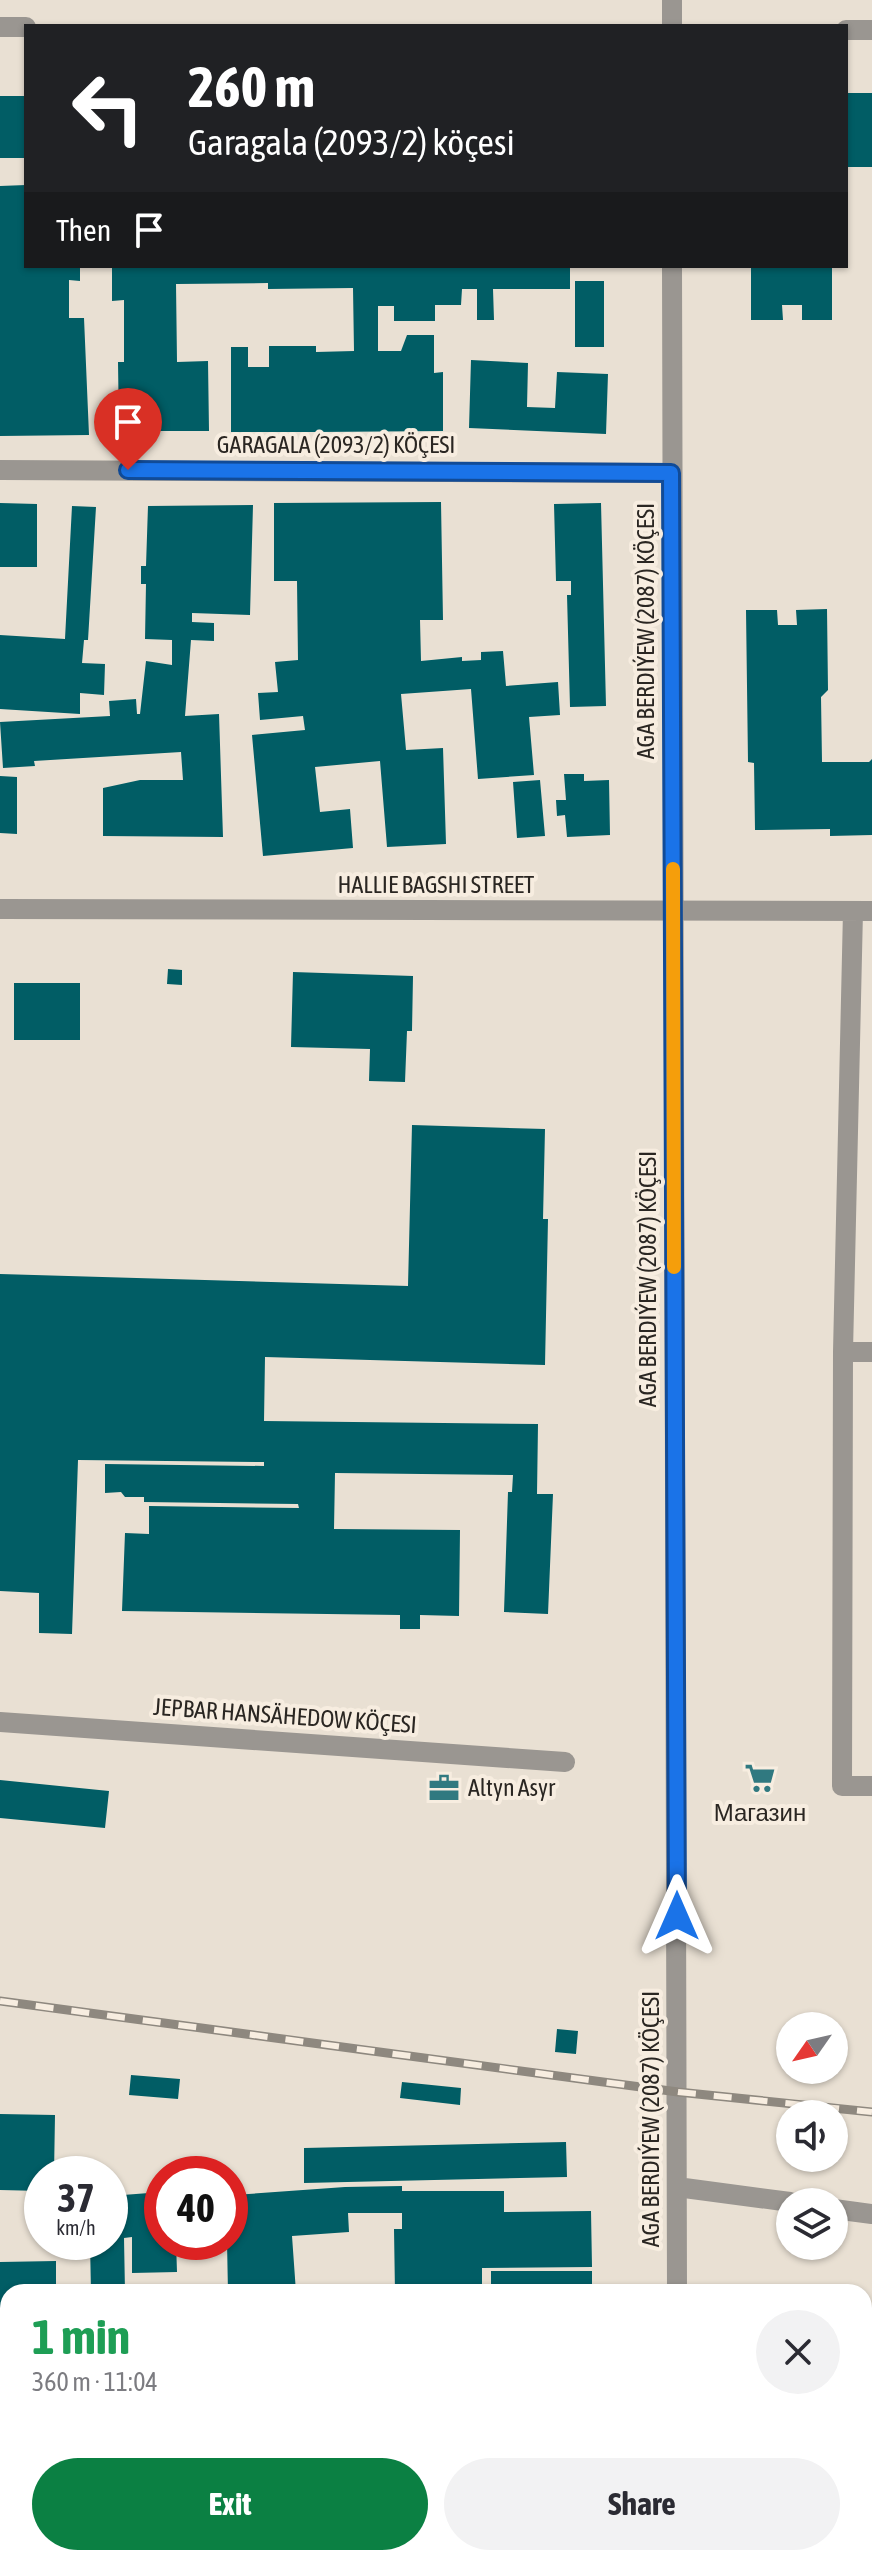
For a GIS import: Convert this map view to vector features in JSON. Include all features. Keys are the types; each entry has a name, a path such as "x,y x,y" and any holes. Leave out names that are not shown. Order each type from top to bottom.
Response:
{"street":[{"path":"672,0 672,24"},
{"path":"0,27 24,27"},
{"path":"848,30 872,30"},
{"name":"AGA BERDIÝEW (2087) KÖÇESI","path":"672,268 677,2284"},
{"name":"GARAGALA (2093/2) KÖÇESI","path":"0,470 671,473"},
{"name":"HALLIE BAGSHI STREET","path":"0,909 863,911"},
{"path":"863,911 843,1352 842,1786 872,1786"},
{"path":"843,1352 872,1352"},
{"name":"JEPBAR HANSÄHEDOW KÖÇESI","path":"0,1722 565,1762"},
{"path":"677,2187 776,2200"},
{"path":"848,2211 872,2214"}],"building":[{"path":"848,93 872,93 872,167 848,167"},
{"path":"0,96 24,96 24,158 0,158"},
{"path":"24,185 24,268 80,268 80,281 69,280 69,318 84,318 89,435 0,436 0,186"},
{"path":"112,268 570,268 570,289 493,289 494,320 477,320 477,289 462,289 461,305 435,305 435,321 394,321 394,306 378,306 378,351 401,351 407,335 434,335 434,373 443,372 443,431 231,432 231,347 248,347 248,367 269,367 269,346 316,346 316,352 354,351 353,288 268,289 268,283 176,284 177,362 208,361 209,431 119,431 118,362 124,362 124,300 112,301"},
{"path":"751,268 832,268 832,320 802,320 802,305 782,305 783,320 751,320"},
{"path":"575,281 604,281 604,347 575,347"},
{"path":"471,360 528,363 527,407 555,408 557,372 608,374 606,434 469,428"},
{"path":"441,502 443,620 420,620 421,661 462,657 462,661 481,660 481,652 503,651 506,686 558,682 560,715 529,717 534,775 478,779 471,689 401,694 406,750 443,748 446,844 387,847 380,761 315,767 320,812 350,809 353,848 263,856 252,735 305,730 303,716 260,720 258,693 278,692 275,662 298,660 297,581 274,581 274,503"},
{"path":"0,503 37,504 37,567 0,567"},
{"path":"601,503 606,706 570,707 567,595 571,595 571,581 556,581 554,504"},
{"path":"253,505 250,615 192,613 192,622 214,623 214,641 191,640 185,716 219,714 223,837 103,836 103,788 140,780 183,780 181,752 34,761 35,766 3,768 0,722 110,716 109,701 136,699 137,714 140,714 146,661 172,665 172,640 145,639 146,584 141,584 141,566 146,566 148,506"},
{"path":"72,506 96,507 88,640 84,640 82,663 105,664 104,695 80,693 80,714 0,709 0,635 65,639"},
{"path":"827,609 828,690 821,697 822,762 869,762 872,759 872,835 830,836 830,829 755,830 754,763 748,762 746,610 777,610 778,625 797,625 796,610"},
{"path":"564,774 584,774 584,781 609,780 610,835 567,837 565,815 557,816 556,800 566,800"},
{"path":"0,776 17,777 17,834 0,833"},
{"path":"540,780 545,836 517,838 513,782"},
{"path":"168,969 182,970 182,985 167,984"},
{"path":"293,972 413,976 412,1031 407,1031 405,1082 369,1081 370,1049 291,1047"},
{"path":"14,983 80,983 80,1040 14,1040"},
{"path":"412,1125 545,1129 543,1219 548,1219 545,1365 265,1357 264,1421 538,1424 537,1494 553,1494 548,1614 504,1612 508,1492 512,1492 513,1475 335,1473 334,1529 460,1530 459,1616 420,1615 420,1629 400,1629 400,1615 122,1611 125,1533 149,1534 149,1506 299,1508 298,1504 144,1502 144,1497 125,1497 121,1492 105,1493 105,1464 264,1466 264,1462 78,1460 72,1634 39,1633 39,1593 0,1591 0,1274 408,1286"},
{"path":"0,1780 109,1791 105,1828 0,1818"},
{"path":"557,2029 578,2031 576,2054 555,2052"},
{"path":"131,2075 180,2079 178,2099 129,2095"},
{"path":"402,2082 461,2088 460,2105 400,2098"},
{"path":"0,2114 55,2115 54,2156 24,2156 24,2191 0,2190"},
{"path":"566,2142 567,2177 304,2183 304,2148"},
{"path":"402,2186 402,2191 504,2191 504,2212 591,2211 592,2267 482,2268 482,2284 395,2284 394,2229 402,2229 402,2213 348,2213 349,2232 292,2236 295,2284 228,2284 227,2260 248,2260 248,2194"},
{"path":"144,2193 144,2260 177,2260 177,2272 132,2273 132,2237 128,2238 128,2195"},
{"path":"90,2260 124,2260 125,2284 91,2284"},
{"path":"56,2261 56,2284 0,2284 0,2262"},
{"path":"491,2271 592,2271 592,2284 491,2284"}],"railway":[{"path":"0,2001 678,2092 872,2112"}],"slow traffic":[{"path":"673,869 674,1267"}],"place":[{"name":"Магазин","path":"760,1778"},
{"name":"Altyn Asyr","path":"444,1788"}],"route":[{"path":"128,470 671,473 677,1916"}]}
